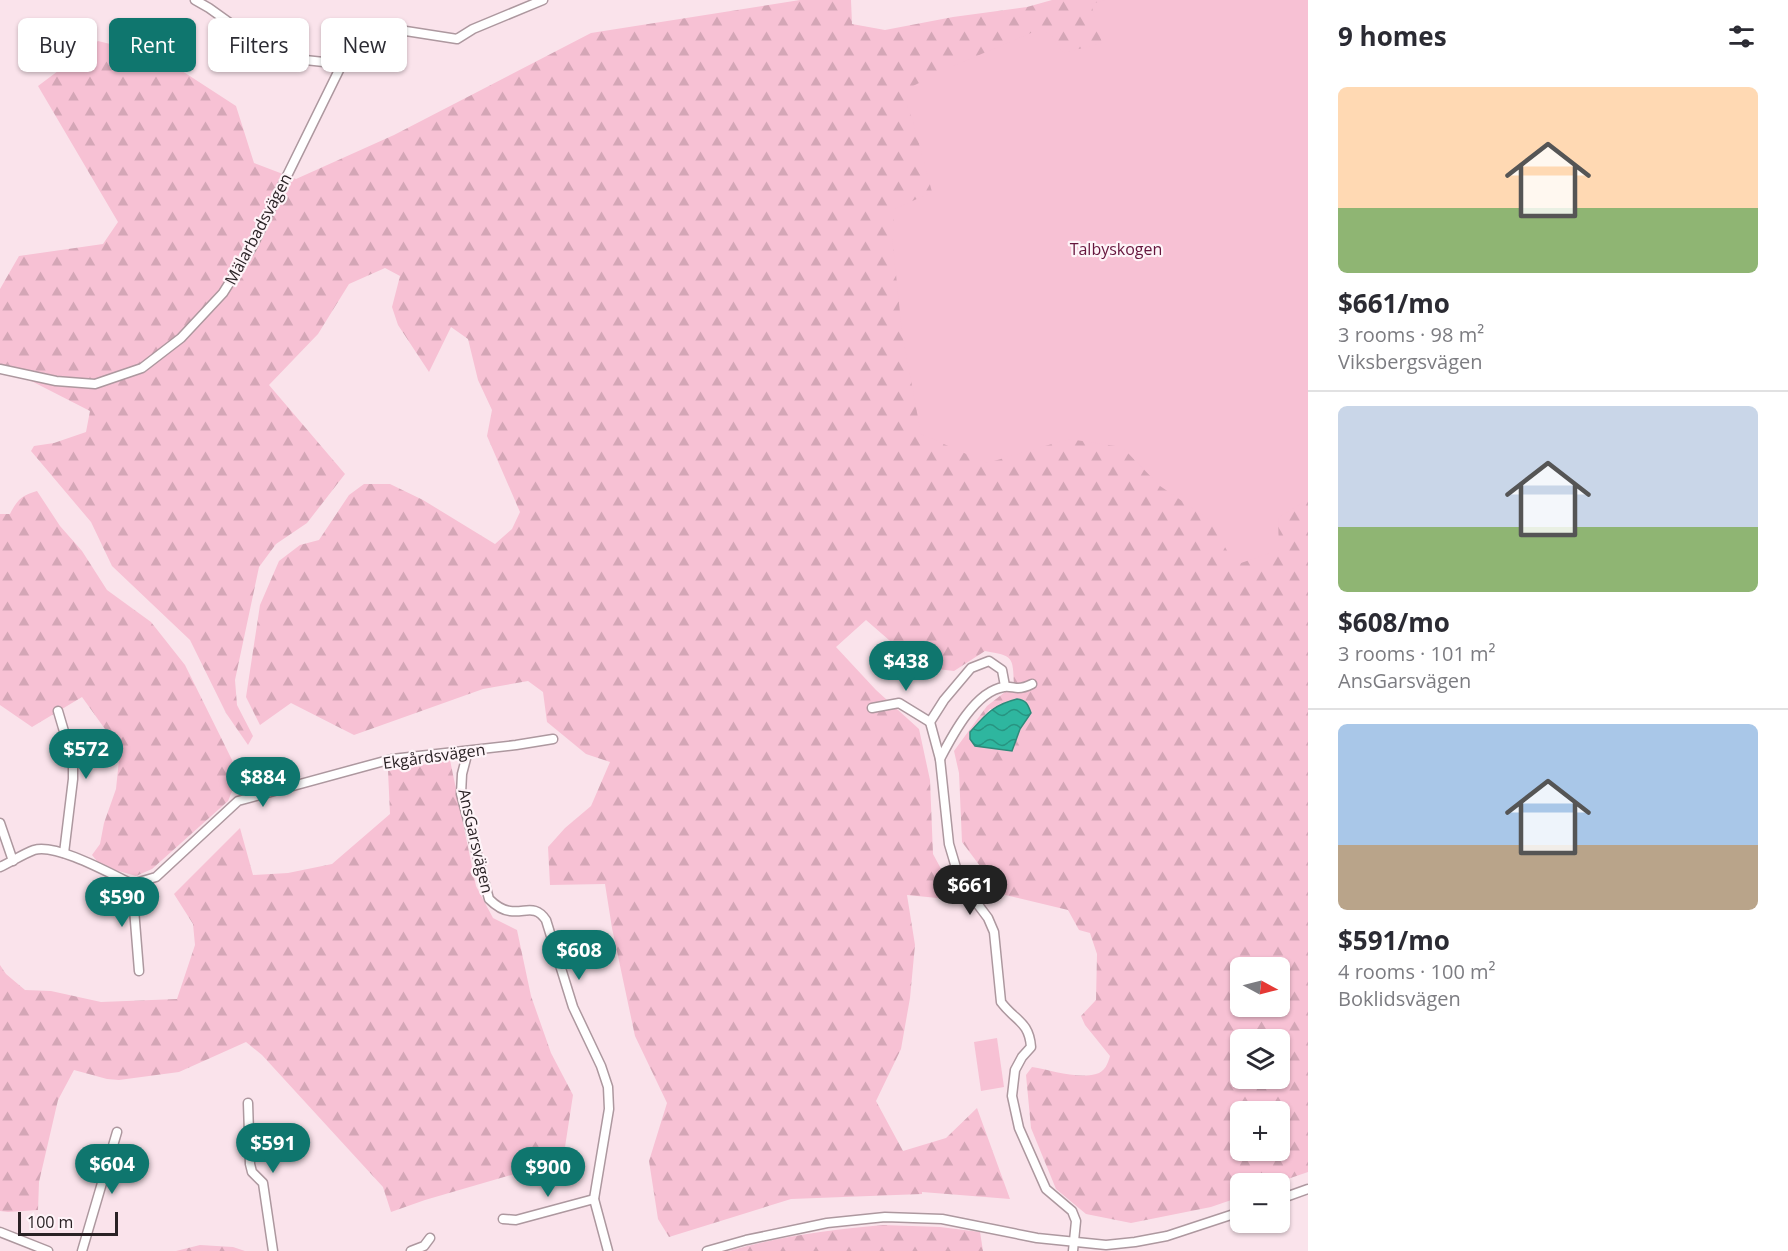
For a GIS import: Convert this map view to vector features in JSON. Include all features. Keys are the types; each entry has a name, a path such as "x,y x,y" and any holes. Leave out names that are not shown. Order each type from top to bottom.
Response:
{"street":[{"path":"195,0 255,41 296,59 321,62"},
{"name":"Mälarbadsvägen","path":"407,30 457,39 473,29 543,0"},
{"name":"Mälarbadsvägen","path":"0,369 56,381 95,384 142,368 181,338 223,293 252,247 338,72"},
{"path":"930,722 944,700 971,668 989,661 1002,670 1005,686"},
{"path":"940,759 954,731 974,706 992,691 1005,686 1019,688 1032,684"},
{"path":"872,708 899,703 930,722 940,759 949,844 957,871 964,886 988,918 994,932 1002,1002 1030,1034 1031,1047 1015,1070 1012,1096 1019,1128 1046,1189 1072,1211 1076,1221 1073,1247"},
{"path":"58,711 73,762 64,853"},
{"name":"Ekgårdsvägen","path":"132,884 156,877 238,801 392,759 553,739"},
{"name":"AnsGarsvägen","path":"468,751 462,774 461,794 489,899 499,908 512,911 529,909 541,913 546,920 573,1007 601,1066 608,1087 609,1110 594,1199 608,1251"},
{"path":"0,823 13,861"},
{"path":"0,867 35,850 46,849 64,853 132,884 139,971"},
{"path":"248,1103 250,1164 252,1172 263,1183 273,1251"},
{"path":"82,1251 117,1132"},
{"path":"1290,1195 1308,1190"},
{"path":"503,1220 516,1221 594,1199"},
{"path":"707,1251 827,1223 885,1217 942,1219 1073,1247 1135,1242 1188,1230 1230,1215"},
{"path":"0,1232 48,1251"},
{"path":"411,1251 424,1246 430,1238"}],"green space":[{"path":"800,0 851,0 852,24 885,30 953,17 1027,7 1052,0 1308,0 1308,1172 1290,1178 1290,1173 1230,1173 1230,1200 1211,1207 1131,1223 1086,1214 1056,1189 1031,1128 1026,1075 1032,1067 1064,1074 1088,1075 1096,1074 1106,1067 1110,1056 1085,1025 1081,1016 1096,1000 1097,954 1090,933 1079,930 1068,910 1001,894 962,842 959,773 954,751 987,706 1014,685 1012,663 1006,656 985,651 954,671 920,667 866,620 836,647 876,690 919,729 930,780 933,854 958,900 907,895 915,945 910,998 901,1049 876,1101 903,1151 946,1138 977,1108 1010,1199 922,1192 922,1194 791,1199 669,1237 658,1219 649,1161 667,1103 635,1036 605,884 550,885 548,847 565,828 591,806 610,762 586,754 547,722 543,692 528,681 483,689 354,735 291,703 260,725 246,697 260,605 279,561 300,545 319,540 349,495 364,484 390,484 423,500 495,544 512,529 520,512 487,436 492,410 478,380 468,339 451,327 429,372 398,325 392,307 400,276 385,268 349,284 318,334 269,385 345,474 307,523 276,544 259,567 235,680 237,705 253,736 248,745 226,713 190,640 112,566 91,522 31,451 34,446 54,443 86,432 90,411 0,365 0,289 19,256 103,244 118,222 38,86 57,72 97,72 98,41 109,44 109,72 184,72 236,106 254,163 296,179 394,135 591,33","holes":["990,709 1031,713 1020,729 1012,751 970,739 970,732"]},
{"name":"Talbyskogen","path":"1105,0 1308,0 1308,499 1278,518 1279,550 1235,565 1210,520 1160,486 1122,447 1069,439 987,463 921,434 902,332 892,236 895,209 932,192 907,105 907,89 953,66 1038,30 1050,33 1063,53 1102,43 1091,4"},
{"path":"37,491 60,526 82,551 107,590 151,622 185,665 239,774 228,801 152,869 136,876 101,866 92,855 100,844 104,823 116,789 120,750 82,697 32,727 0,705 0,514 10,514 20,499"},
{"path":"450,760 476,886 493,918 517,930 531,996 551,1053 573,1095 563,1160 391,1212 383,1187 262,1055 246,1042 179,1072 119,1080 74,1070 58,1100 39,1182 38,1210 0,1211 0,965 6,974 25,990 51,991 101,1002 177,999 195,945 193,924 174,894 240,828 253,875 288,873 332,864 390,814 388,771"},
{"path":"997,1038 1004,1087 981,1091 974,1042"},
{"path":"883,1225 940,1227 980,1232 983,1251 729,1251 825,1231"},
{"path":"200,1245 233,1247 245,1251 176,1251"}],"water":[{"path":"1017,699 1026,703 1031,713 1020,729 1012,751 975,746 970,739 970,732 996,707"}]}
